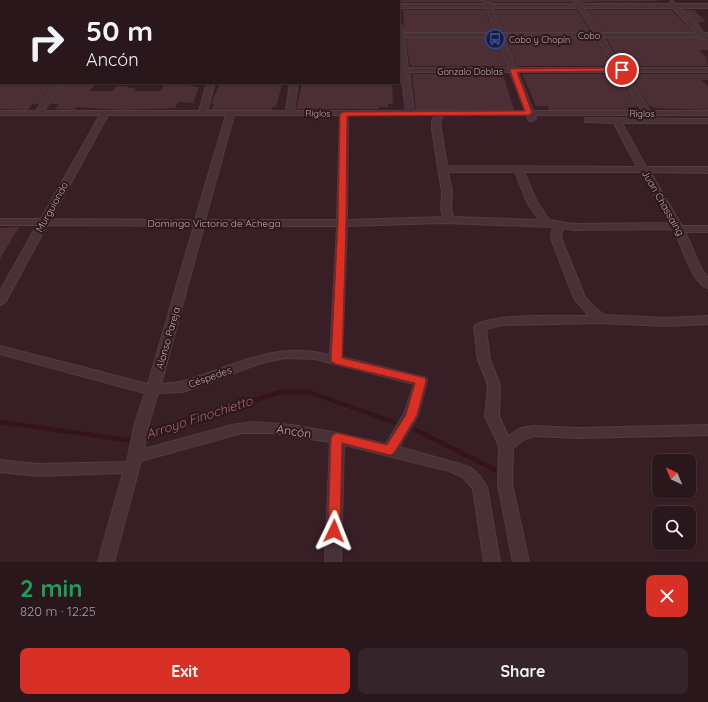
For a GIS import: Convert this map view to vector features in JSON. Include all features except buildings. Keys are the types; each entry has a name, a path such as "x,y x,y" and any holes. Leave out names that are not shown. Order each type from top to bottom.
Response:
{"street":[{"path":"668,0 705,35 708,43"},
{"path":"578,2 648,113 662,121"},
{"path":"400,6 578,2 708,6"},
{"path":"487,3 531,116 607,121 708,121"},
{"path":"400,35 402,70 410,113"},
{"name":"Cobo","path":"400,35 705,35"},
{"name":"Gonzalo Doblas","path":"402,70 708,70"},
{"path":"38,113 57,84"},
{"path":"202,114 211,84"},
{"path":"290,113 294,84"},
{"name":"Riglos","path":"0,113 410,113 439,116 531,116 599,113 708,113"},
{"name":"Murguiondo","path":"0,301 105,113"},
{"path":"599,113 607,121"},
{"name":"Alonso Pareja","path":"106,562 135,455 142,423 153,389 230,114"},
{"path":"336,361 342,223 344,114"},
{"path":"439,116 436,122 437,141 447,192 446,208 450,220"},
{"name":"Juan Chassaing","path":"617,121 678,228 698,270 708,285"},
{"path":"442,168 519,170 708,170"},
{"path":"519,170 532,202 546,223"},
{"name":"Domingo Victorio de Achega","path":"0,222 342,223 427,222 450,220 546,223 573,228 708,229"},
{"path":"558,225 556,238 580,298 590,310 601,319"},
{"path":"521,562 505,484 506,446 492,416 494,389 493,382 484,360 480,327 488,323 502,321 601,319 666,322 708,320"},
{"name":"Céspedes","path":"0,350 143,388 153,389 183,387 275,355 285,354 315,355 421,381 411,415 390,450"},
{"name":"Ancón","path":"0,466 38,470 135,455 248,426 276,427 337,438 390,450 454,468 466,472 474,478 480,487 492,562"},
{"path":"506,446 518,436 534,430 578,433 708,430"},
{"path":"333,562 337,438"}],"waterway":[{"name":"Arroyo Finochietto","path":"143,435 280,392 308,392 394,422"},
{"name":"Arroyo Finochietto","path":"0,422 127,440 135,437"},
{"name":"Arroyo Finochietto","path":"416,430 497,471"}],"place":[{"name":"Cobo y Chopín","path":"495,39"}],"route":[{"path":"334,531 337,438 390,450 411,415 421,381 336,361 342,223 344,114 529,113 513,70 622,70"}]}
